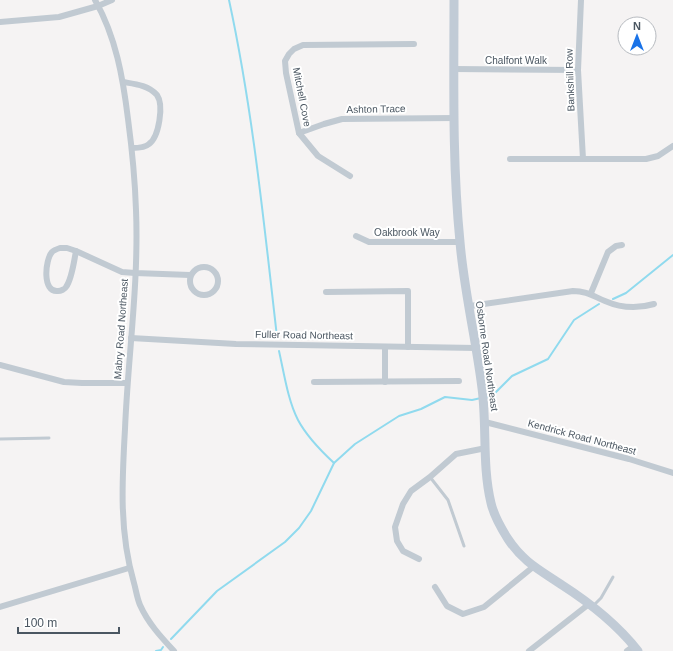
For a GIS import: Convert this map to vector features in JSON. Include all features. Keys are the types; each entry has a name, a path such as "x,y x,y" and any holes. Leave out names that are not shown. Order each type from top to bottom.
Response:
{"street":[{"path":"0,22 59,16 96,3 112,0"},
{"name":"Osborne Road Northeast","path":"454,0 456,179 460,242 482,389 488,483 491,504 499,525 519,553 533,567 591,605 616,626 633,649"},
{"name":"Bankshill Row","path":"581,0 578,70 583,159"},
{"name":"Mabry Road Northeast","path":"96,3 116,51 123,82 132,148 136,210 136,273 121,483 125,540 129,568 139,604 147,620 174,651"},
{"name":"Mitchell Cove","path":"350,176 318,156 299,133 286,73 285,61 294,49 303,46 414,44"},
{"name":"Chalfont Walk","path":"454,69 578,70"},
{"path":"123,82 146,87 156,94 160,100 161,108 158,129 154,138 150,144 142,148 132,148"},
{"name":"Ashton Trace","path":"299,133 342,119 455,118"},
{"path":"510,159 646,159 658,156 673,146"},
{"name":"Oakbrook Way","path":"356,236 369,242 460,242"},
{"path":"591,293 608,252 612,248 622,245"},
{"path":"76,251 72,273 66,287 57,292 51,289 46,278 49,257 53,251 60,248 67,248 76,251 122,272 190,275"},
{"path":"201,266 211,268 215,271 218,277 216,290 208,295 197,294 192,289 190,275 201,266"},
{"path":"470,306 567,291 591,293 605,301 619,306 643,307 654,304"},
{"path":"326,292 408,292 408,347"},
{"name":"Fuller Road Northeast","path":"131,338 236,344 476,348"},
{"path":"385,347 385,382"},
{"path":"0,365 64,382 127,383"},
{"path":"314,382 459,381"},
{"name":"Kendrick Road Northeast","path":"485,419 629,459 673,473"},
{"path":"419,559 403,551 396,541 395,527 403,504 412,491 456,454 486,448"},
{"path":"435,587 447,606 463,614 484,607 533,567"},
{"path":"0,607 129,568"},
{"path":"529,651 568,620 591,605"}],"lane":[{"path":"0,439 49,438"},
{"path":"430,476 448,500 464,546"},
{"path":"591,605 601,598 613,577"}],"waterway":[{"path":"229,0 245,84 251,126 277,337"},
{"path":"613,299 626,293 673,255"},
{"path":"485,397 492,396 512,376 548,359 574,320 599,304"},
{"path":"279,351 289,396 298,420 314,443 334,463"},
{"path":"171,639 217,591 285,542 299,528 311,511 334,463 355,444 399,416 421,409 445,397 472,400 481,398"},
{"path":"156,651 161,650 163,647"}]}
